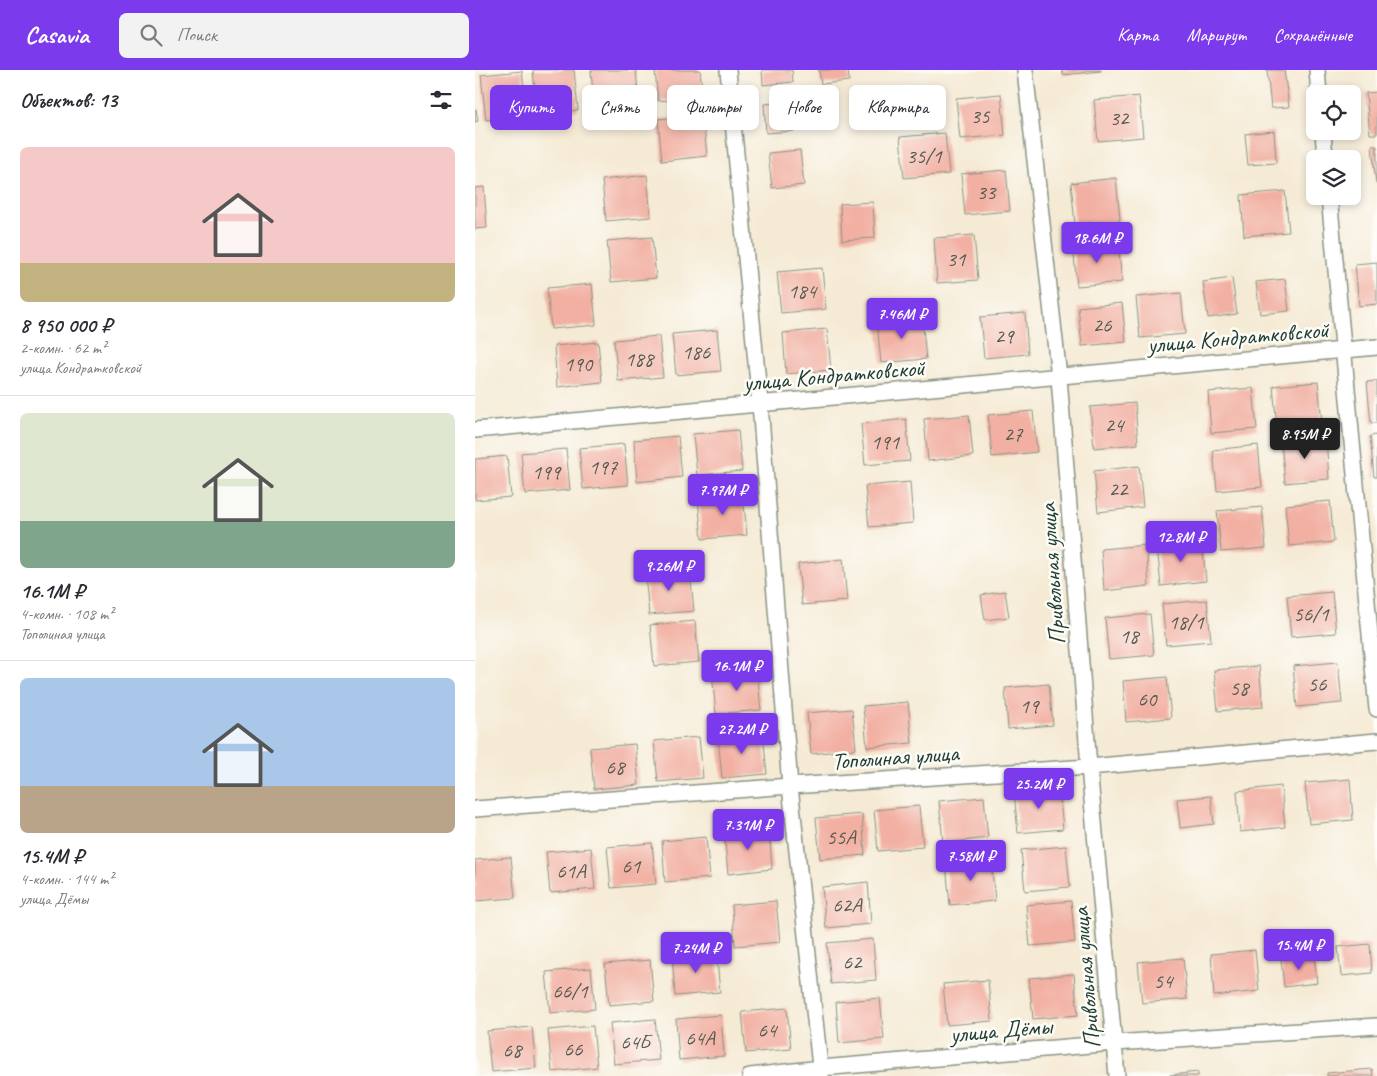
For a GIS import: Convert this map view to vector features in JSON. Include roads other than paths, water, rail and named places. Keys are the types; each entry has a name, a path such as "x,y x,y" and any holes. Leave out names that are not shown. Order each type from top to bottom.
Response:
{"street":[{"path":"728,70 760,404 790,786 821,1072"},
{"name":"Привольная улица","path":"1025,70 1059,377 1089,767 1117,1076"},
{"path":"1317,70 1318,85"},
{"path":"1330,205 1377,709"},
{"name":"улица Кондратковской","path":"475,430 1377,347"},
{"name":"Тополиная улица","path":"475,810 790,786 1089,767 1377,741"},
{"name":"улица Дёмы","path":"750,1076 821,1072 1114,1043 1377,1026"}]}
